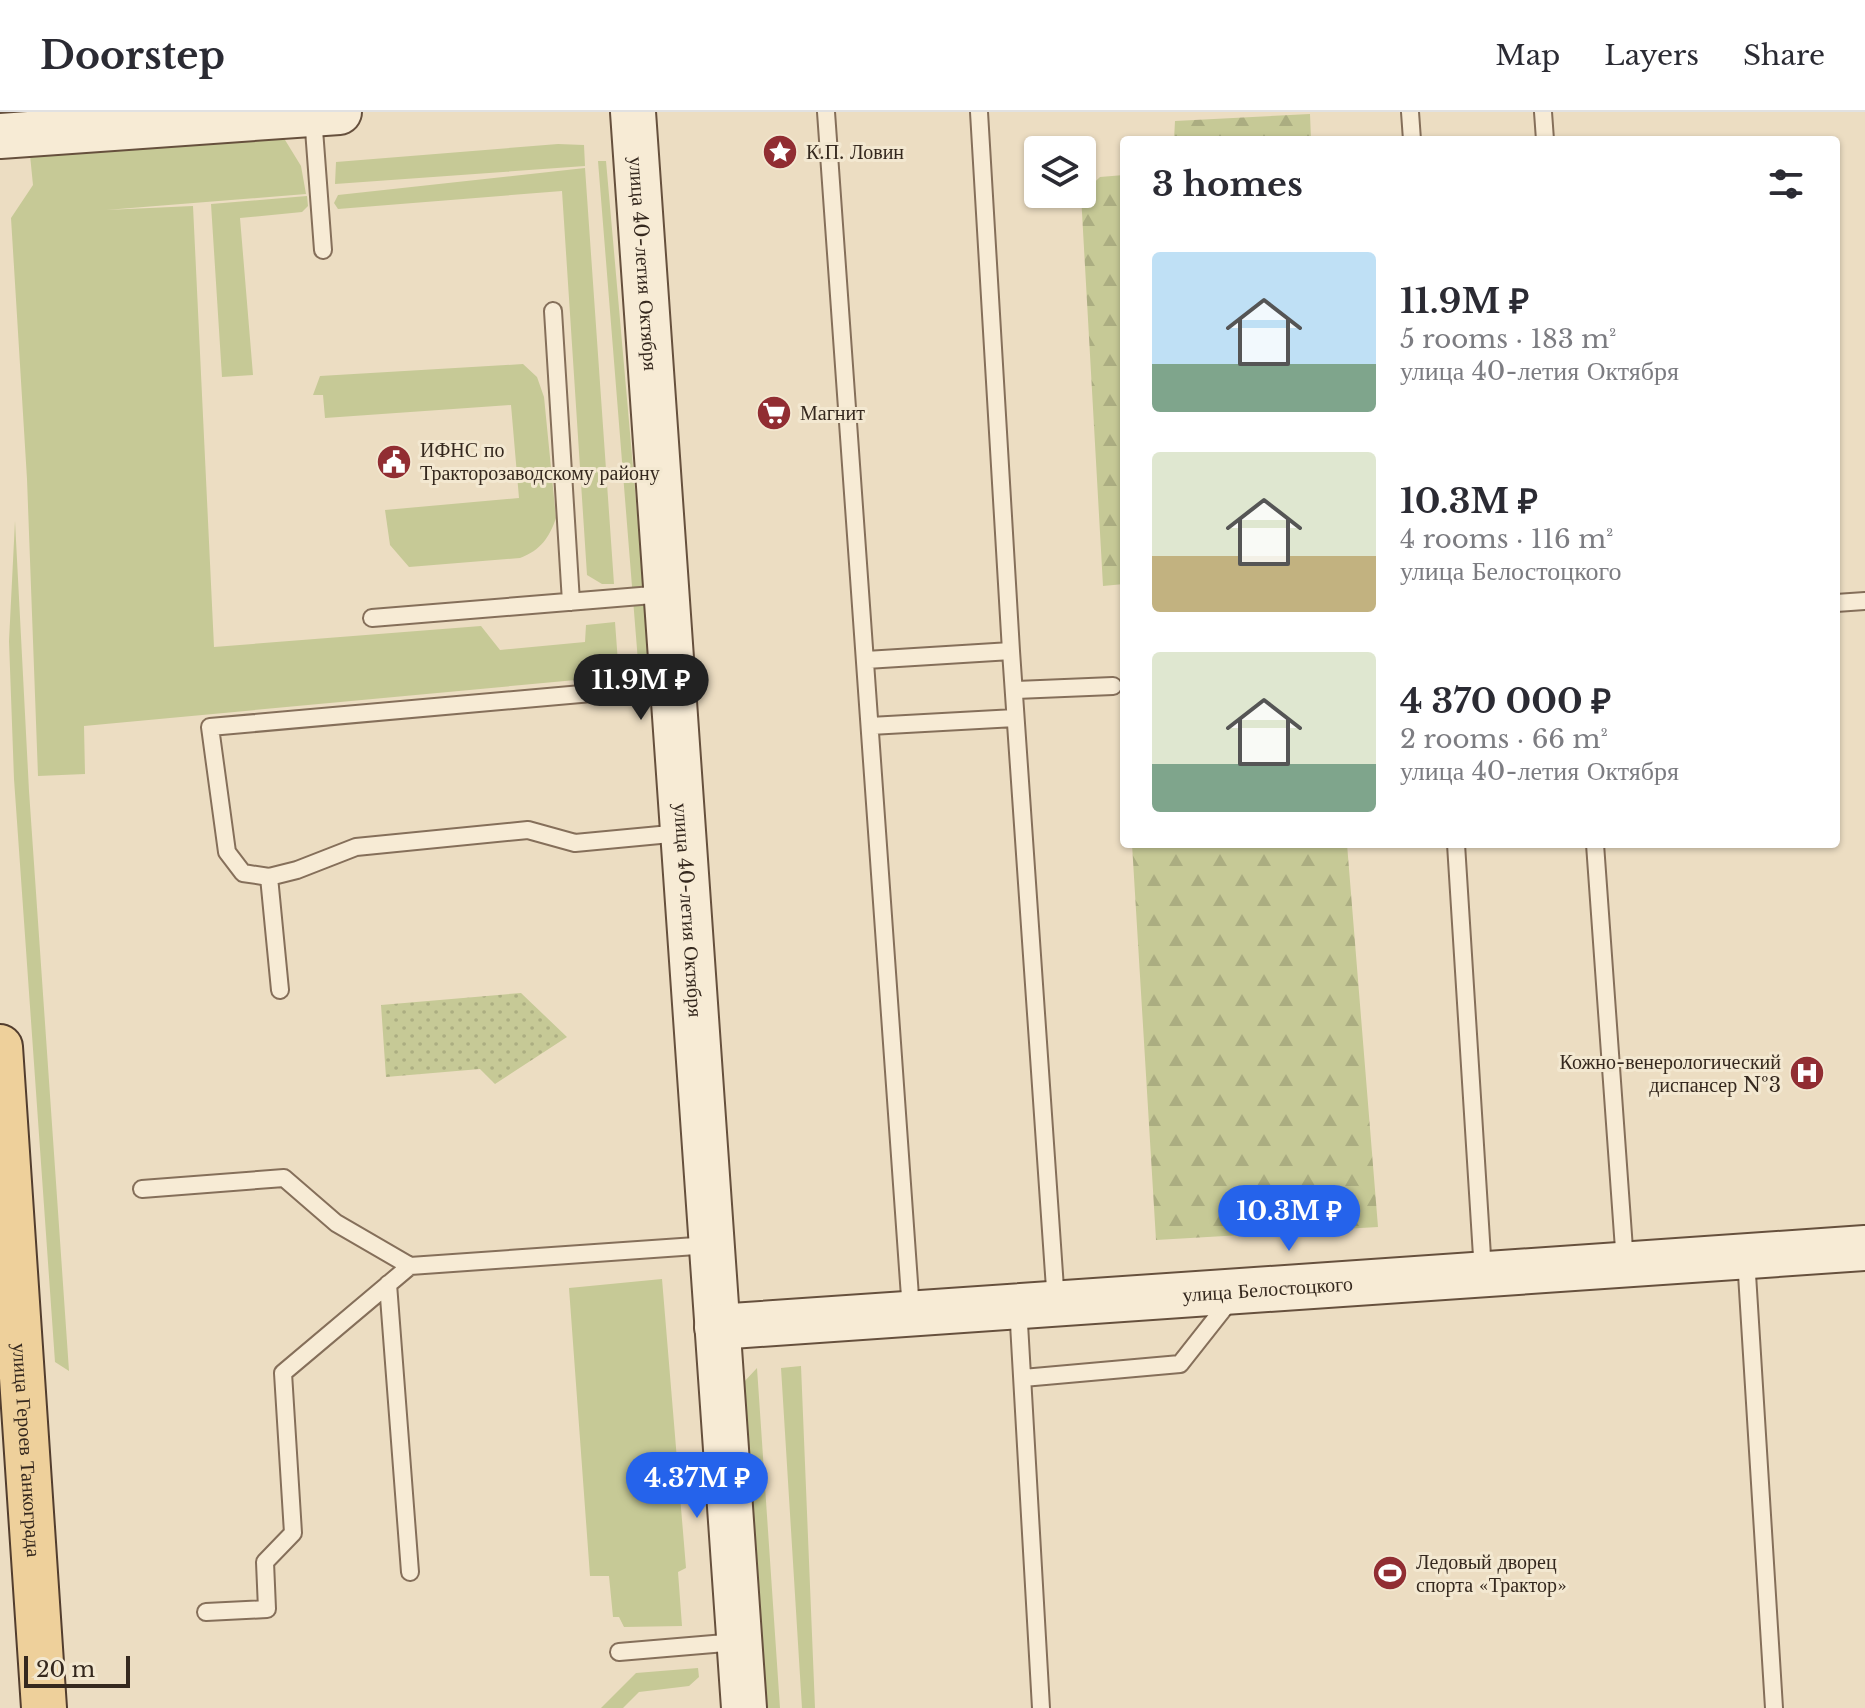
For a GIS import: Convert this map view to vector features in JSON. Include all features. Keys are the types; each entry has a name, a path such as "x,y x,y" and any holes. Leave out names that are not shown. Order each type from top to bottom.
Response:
{"main road":[{"name":"улица Героев Танкограда","path":"0,1047 44,1708"}],"street":[{"name":"улица 40-летия Октября","path":"633,112 744,1708"},
{"path":"0,136 326,113"},
{"name":"улица Белостоцкого","path":"717,1327 1865,1248"}],"lane":[{"path":"826,112 911,1313"},
{"path":"979,112 1014,690 1037,1305 1023,1378 1041,1708"},
{"path":"1410,112 1412,136"},
{"path":"1543,112 1545,136"},
{"path":"323,250 326,113"},
{"path":"553,311 571,602"},
{"path":"372,618 667,594"},
{"path":"1840,603 1865,601"},
{"path":"866,660 1011,651"},
{"path":"673,686 210,727 227,852 243,873 269,877 297,870 356,847 528,830 575,843 683,833"},
{"path":"1014,690 1113,686"},
{"path":"870,726 1015,718"},
{"path":"1456,848 1484,1274"},
{"path":"1595,848 1626,1264"},
{"path":"269,877 280,990"},
{"path":"142,1189 284,1178 336,1223 410,1266 712,1245"},
{"path":"1746,1256 1774,1708"},
{"path":"206,1612 267,1609 265,1562 293,1533 283,1373 410,1266"},
{"path":"388,1284 410,1572"},
{"path":"1023,1378 1180,1364 1237,1291"},
{"path":"619,1652 739,1642"}],"green space":[{"path":"1310,114 1311,136 1174,136 1175,121"},
{"path":"282,135 301,166 306,194 106,210 193,206 214,647 481,626 500,650 585,642 586,625 615,622 619,676 84,726 85,774 38,776 27,479 11,218 33,185 30,155"},
{"path":"558,144 584,145 585,166 335,184 336,162"},
{"path":"598,161 606,161 651,671 639,674"},
{"path":"585,168 614,584 602,584 587,575 562,191 338,209 334,203 338,195"},
{"path":"1120,175 1120,584 1103,586 1082,208 1096,208 1096,181 1100,177"},
{"path":"307,196 308,206 302,212 240,218 253,375 222,377 211,204"},
{"path":"523,364 537,377 544,397 556,518 550,532 539,547 520,558 409,567 390,545 385,510 519,498 511,405 325,418 323,395 313,395 320,376"},
{"path":"15,521 29,791 69,1371 55,1362 14,779 9,641"},
{"path":"1132,848 1347,848 1378,1227 1156,1240"},
{"path":"521,993 567,1037 495,1084 480,1069 386,1077 381,1005"},
{"path":"662,1279 686,1568 678,1572 682,1626 624,1627 619,1617 613,1617 609,1576 590,1576 569,1288"},
{"path":"801,1366 815,1708 802,1708 781,1368"},
{"path":"757,1368 780,1708 766,1708 743,1383"},
{"path":"698,1668 699,1677 689,1686 639,1692 623,1708 601,1708 636,1673"}],"place":[{"name":"К.П. Ловин","path":"780,152"},
{"name":"Магнит","path":"774,413"},
{"name":"ИФНС по Тракторозаводскому району","path":"394,462"},
{"name":"Кожно-венерологический диспансер №3","path":"1807,1073"},
{"name":"Ледовый дворец спорта «Трактор»","path":"1390,1573"}]}
